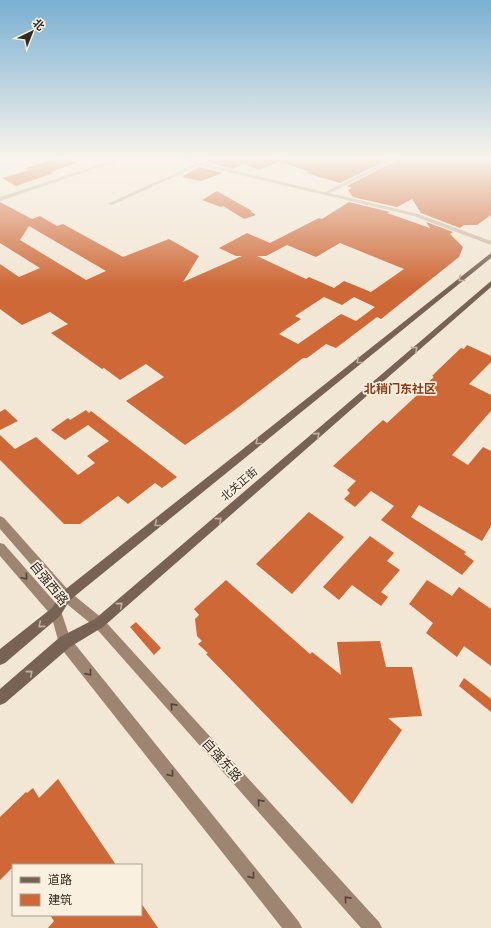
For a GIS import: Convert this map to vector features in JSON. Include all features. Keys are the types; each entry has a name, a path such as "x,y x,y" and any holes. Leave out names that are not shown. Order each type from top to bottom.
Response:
{"main road":[{"name":"北关正街","path":"0,658 56,612 66,596 491,255"},
{"name":"北关正街","path":"0,698 65,642 99,623 491,283"},
{"name":"自强西路","path":"0,521 66,596"},
{"name":"自强西路","path":"0,548 56,612 65,642"},
{"name":"自强东路","path":"66,596 99,623 373,928"},
{"path":"65,642 293,928"}],"street":[{"path":"110,204 118,200"},
{"path":"356,200 416,215 491,243"}],"building":[{"path":"203,200 233,200 256,215 244,219 223,206 221,207"},
{"path":"368,200 410,200 397,207"},
{"path":"413,200 491,200 491,215 477,225 464,225 460,228 421,213"},
{"path":"0,202 32,219 40,216 57,226 63,224 123,257 169,239 199,256 183,282 242,256 236,256 219,248 247,233 270,243 319,218 322,219 349,202 390,212 387,213 430,228 426,222 453,232 450,234 463,247 459,257 381,319 377,317 336,348 326,344 307,358 303,358 232,412 185,445 126,401 164,377 146,364 120,380 51,333 68,324 50,312 22,325 0,309 0,264 19,277 40,268 0,243","holes":["29,226 106,271 86,280 20,240","340,243 404,269 371,292 344,281 334,288 309,277 306,279 257,256 266,256 287,245 316,257","324,297 342,305 354,297 375,307 356,321 341,314 298,344 279,334 301,319 295,316"]},
{"path":"467,345 491,356 491,362 469,384 491,395 491,411 452,455 468,465 483,447 491,451 491,526 482,541 419,505 411,517 466,552 464,554 474,561 462,575 381,520 394,506 371,491 355,507 344,499 350,493 347,490 356,481 333,466 383,420 387,423 428,385 426,384 434,377 432,376 439,369 461,348 464,349"},
{"path":"5,409 18,421 0,430 0,412"},
{"path":"86,410 89,413 91,411 177,477 162,488 155,483 128,504 118,496 80,524 64,524 0,460 0,435 15,449 36,437 78,475 95,463 87,456 109,441 88,425 65,440 51,430 68,418 70,420"},
{"path":"309,512 344,537 292,594 256,564"},
{"path":"370,536 394,553 387,561 400,570 381,592 388,597 381,606 352,585 339,600 323,587"},
{"path":"226,580 310,654 312,652 341,675 337,642 380,641 386,667 412,667 422,716 388,718 402,730 352,804 198,644 202,641 197,636 195,619 199,615 194,609"},
{"path":"427,580 452,596 459,587 491,609 491,666 464,646 457,657 426,633 433,623 409,604"},
{"path":"136,622 161,648 154,655 130,627"},
{"path":"464,678 491,699 491,712 459,686"},
{"path":"58,779 115,864 12,864 12,868 0,880 0,817 26,792 27,793 33,788 39,798"},
{"path":"142,904 158,928 48,928 54,921 51,916 142,916"}],"district":[{"name":"北稍门东社区","path":"400,388"}]}
